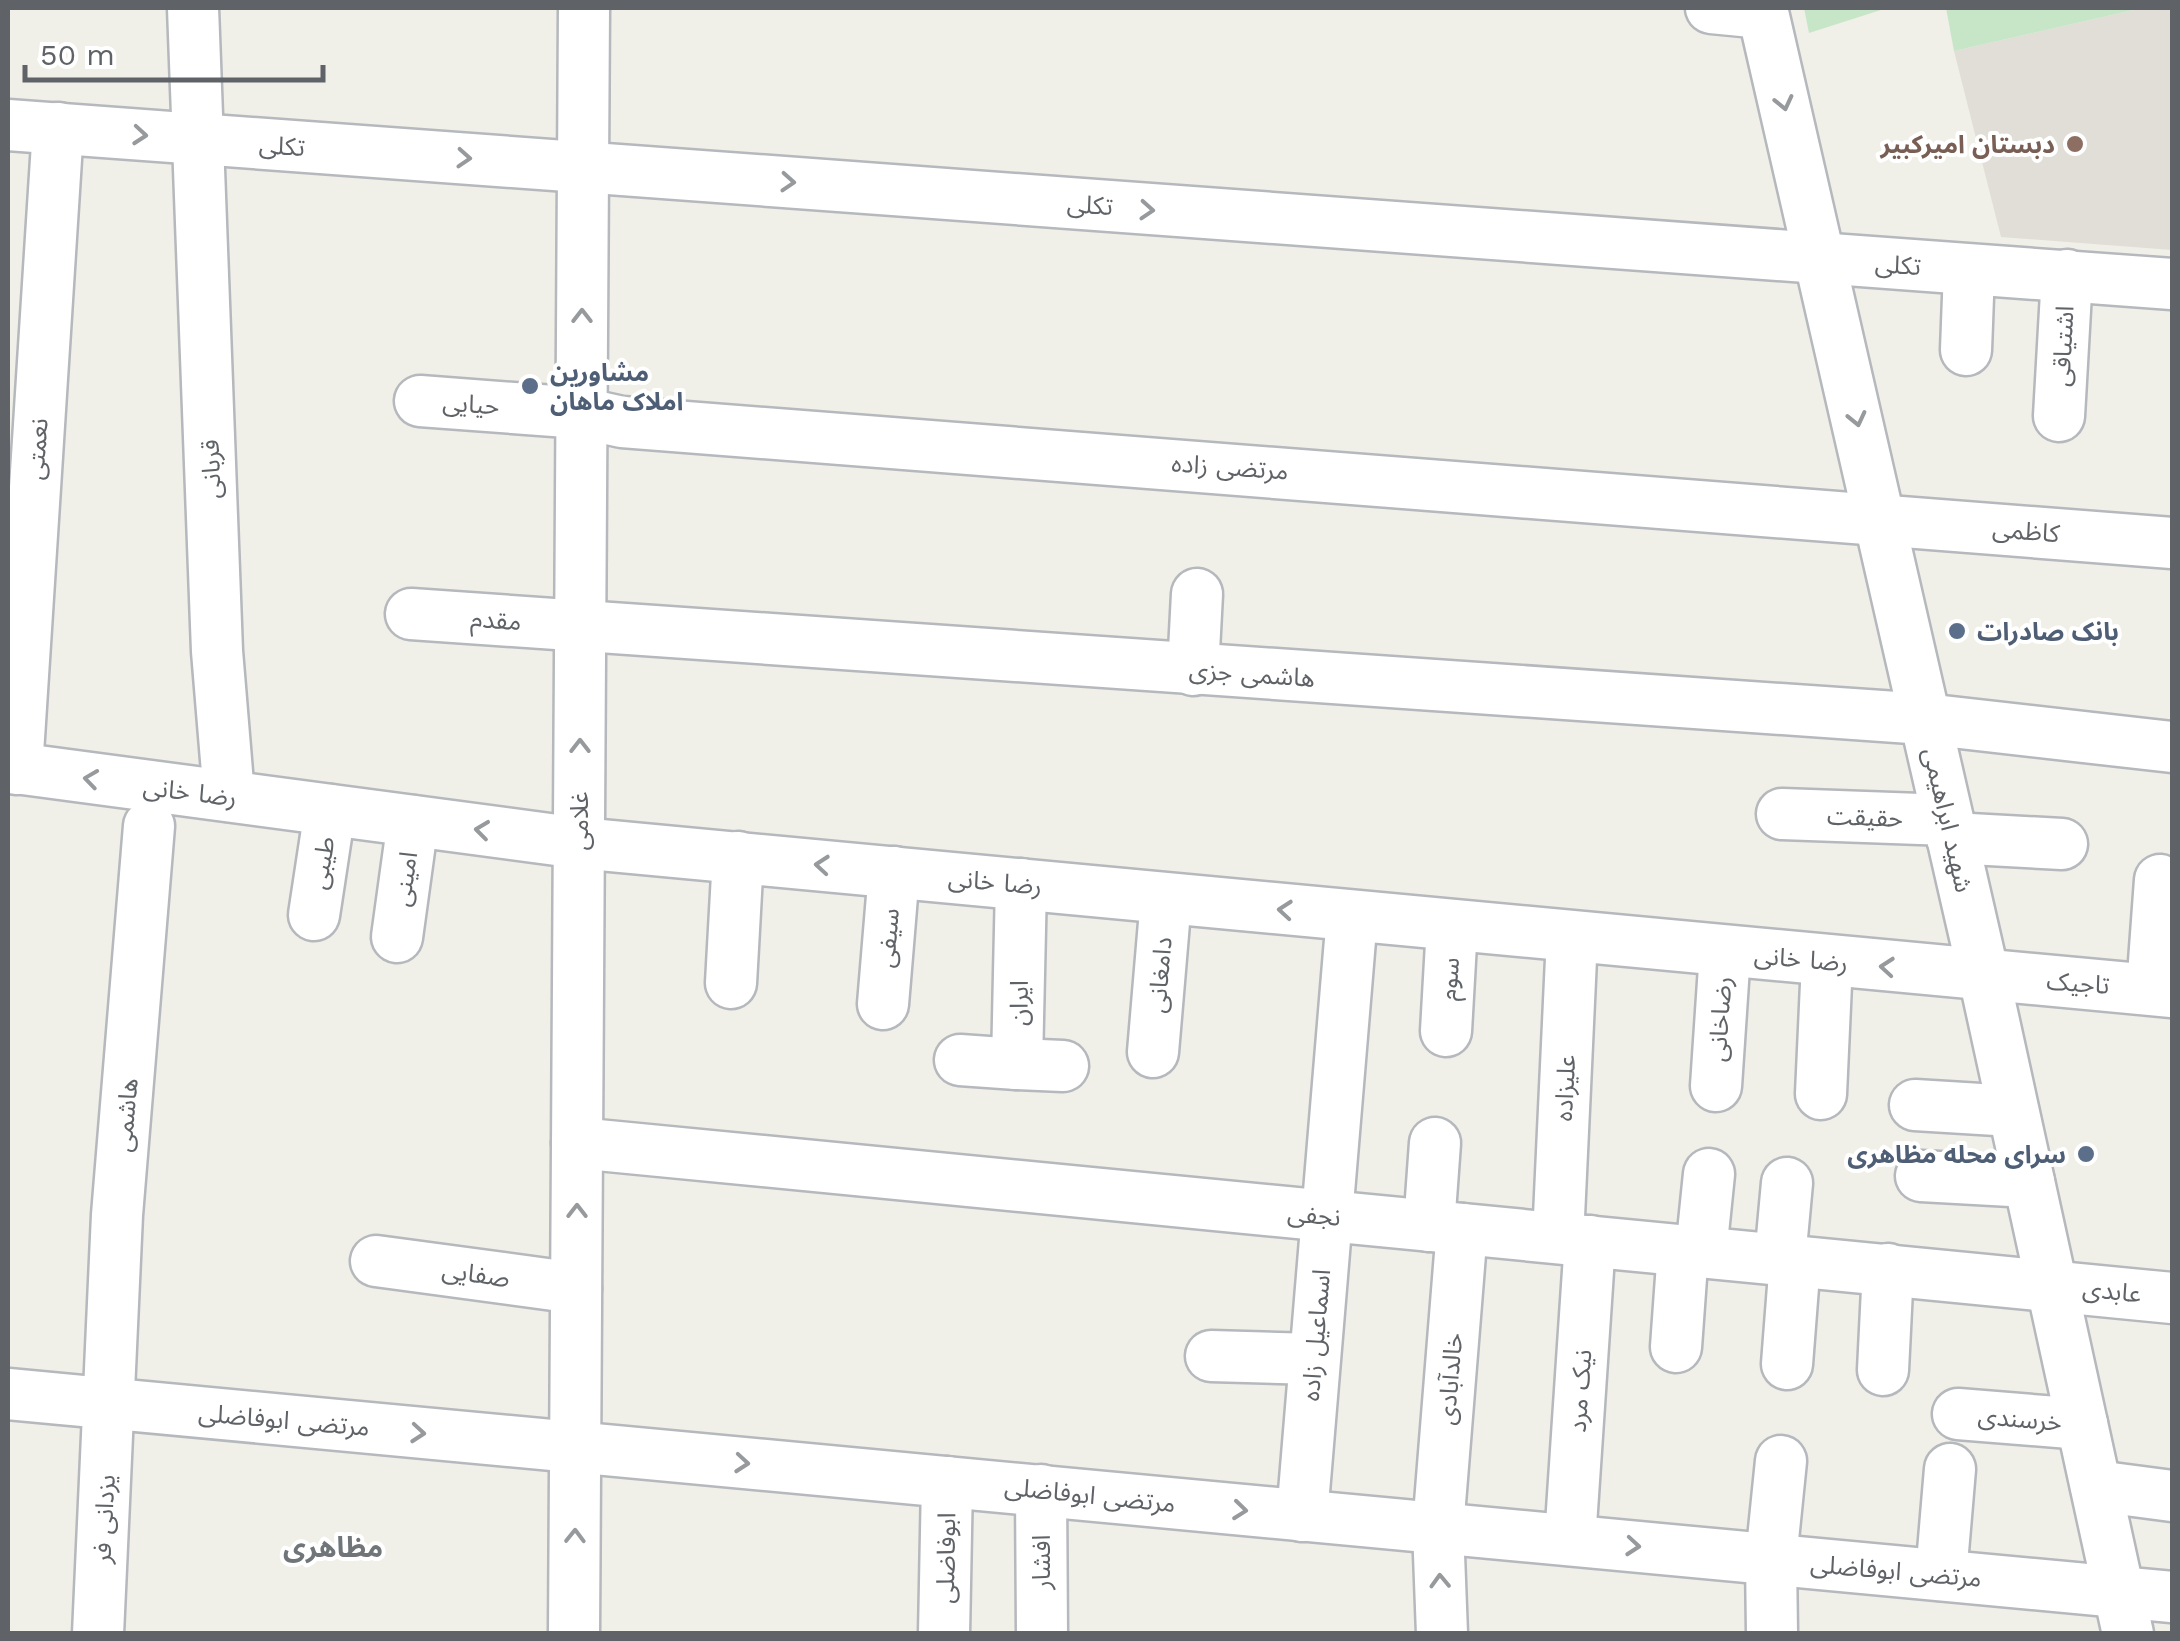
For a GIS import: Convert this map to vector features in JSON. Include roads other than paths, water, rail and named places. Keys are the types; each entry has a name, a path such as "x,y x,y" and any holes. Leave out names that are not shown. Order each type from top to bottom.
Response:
{"street":[{"name":"قربانی","path":"193,8 217,651 229,796"},
{"name":"غلامی","path":"574,1634 584,8"},
{"path":"1711,8 1763,10"},
{"name":"شهید ابراهیمی","path":"1763,10 1984,976 2124,1613"},
{"name":"تکلی","path":"8,124 2172,284"},
{"name":"نعمتی","path":"12,768 58,128"},
{"path":"1966,350 1969,270"},
{"name":"اشتیاقی","path":"2058,416 2067,275"},
{"name":"حیایی","path":"420,400 581,413"},
{"name":"مرتضی زاده","path":"581,413 622,422 1880,518"},
{"name":"کاظمی","path":"1880,518 2172,543"},
{"path":"1193,670 1197,594"},
{"name":"مقدم","path":"411,614 580,625"},
{"name":"هاشمی جزی","path":"580,625 1925,719 2172,748"},
{"name":"رضا خانی","path":"12,768 579,843 1984,976"},
{"name":"طیبی","path":"314,915 330,810"},
{"name":"حقیقت","path":"1782,814 1950,829"},
{"name":"امینی","path":"397,938 414,822"},
{"name":"هاشمی","path":"110,1404 117,1216 149,826"},
{"path":"1950,829 2062,844"},
{"path":"731,984 738,857"},
{"name":"سیفی","path":"883,1004 894,872"},
{"path":"2160,880 2162,990"},
{"name":"ایران","path":"960,1060 1040,1065 1022,884"},
{"name":"دامغانی","path":"1153,1052 1166,899"},
{"name":"اسماعیل زاده","path":"1302,1516 1352,916"},
{"name":"سوم","path":"1446,1031 1452,926"},
{"name":"علیزاده","path":"1572,938 1574,1240"},
{"name":"رضاخانی","path":"1716,1086 1725,952"},
{"path":"1821,1094 1827,962"},
{"name":"تاجیک","path":"1984,976 2162,990"},
{"path":"1915,1105 2013,1112"},
{"name":"خالدآبادی","path":"1436,1143 1445,1227 1438,1528 1442,1634"},
{"name":"نجفی","path":"577,1144 1574,1240 1686,1225 1788,1260 2052,1284"},
{"path":"1922,1176 2029,1182"},
{"path":"1786,1184 1787,1364"},
{"path":"1676,1347 1686,1225"},
{"name":"نیک مرد","path":"1570,1540 1574,1240"},
{"name":"صفایی","path":"376,1261 576,1288"},
{"path":"1883,1370 1888,1269"},
{"name":"عابدی","path":"2052,1284 2172,1298"},
{"path":"1211,1356 1314,1359"},
{"name":"مرتضی ابوفاضلی","path":"8,1394 1942,1575 2124,1613 2172,1597"},
{"name":"یزدانی فر","path":"98,1634 110,1404"},
{"name":"خرسندی","path":"1958,1414 2082,1424"},
{"path":"1772,1634 1771,1559 1782,1461"},
{"path":"1942,1575 1950,1470"},
{"name":"ابوفاضلی","path":"944,1634 947,1482"},
{"path":"2096,1486 2172,1496"},
{"name":"افشار","path":"1040,1490 1042,1634"}],"place":[{"name":"دبستان امیرکبیر","path":"2075,144"},
{"name":"مشاورین املاک ماهان","path":"530,386"},
{"name":"بانک صادرات","path":"1957,631"},
{"name":"سرای محله مظاهری","path":"2086,1154"}],"district":[{"name":"مظاهری","path":"333,1547"}]}
